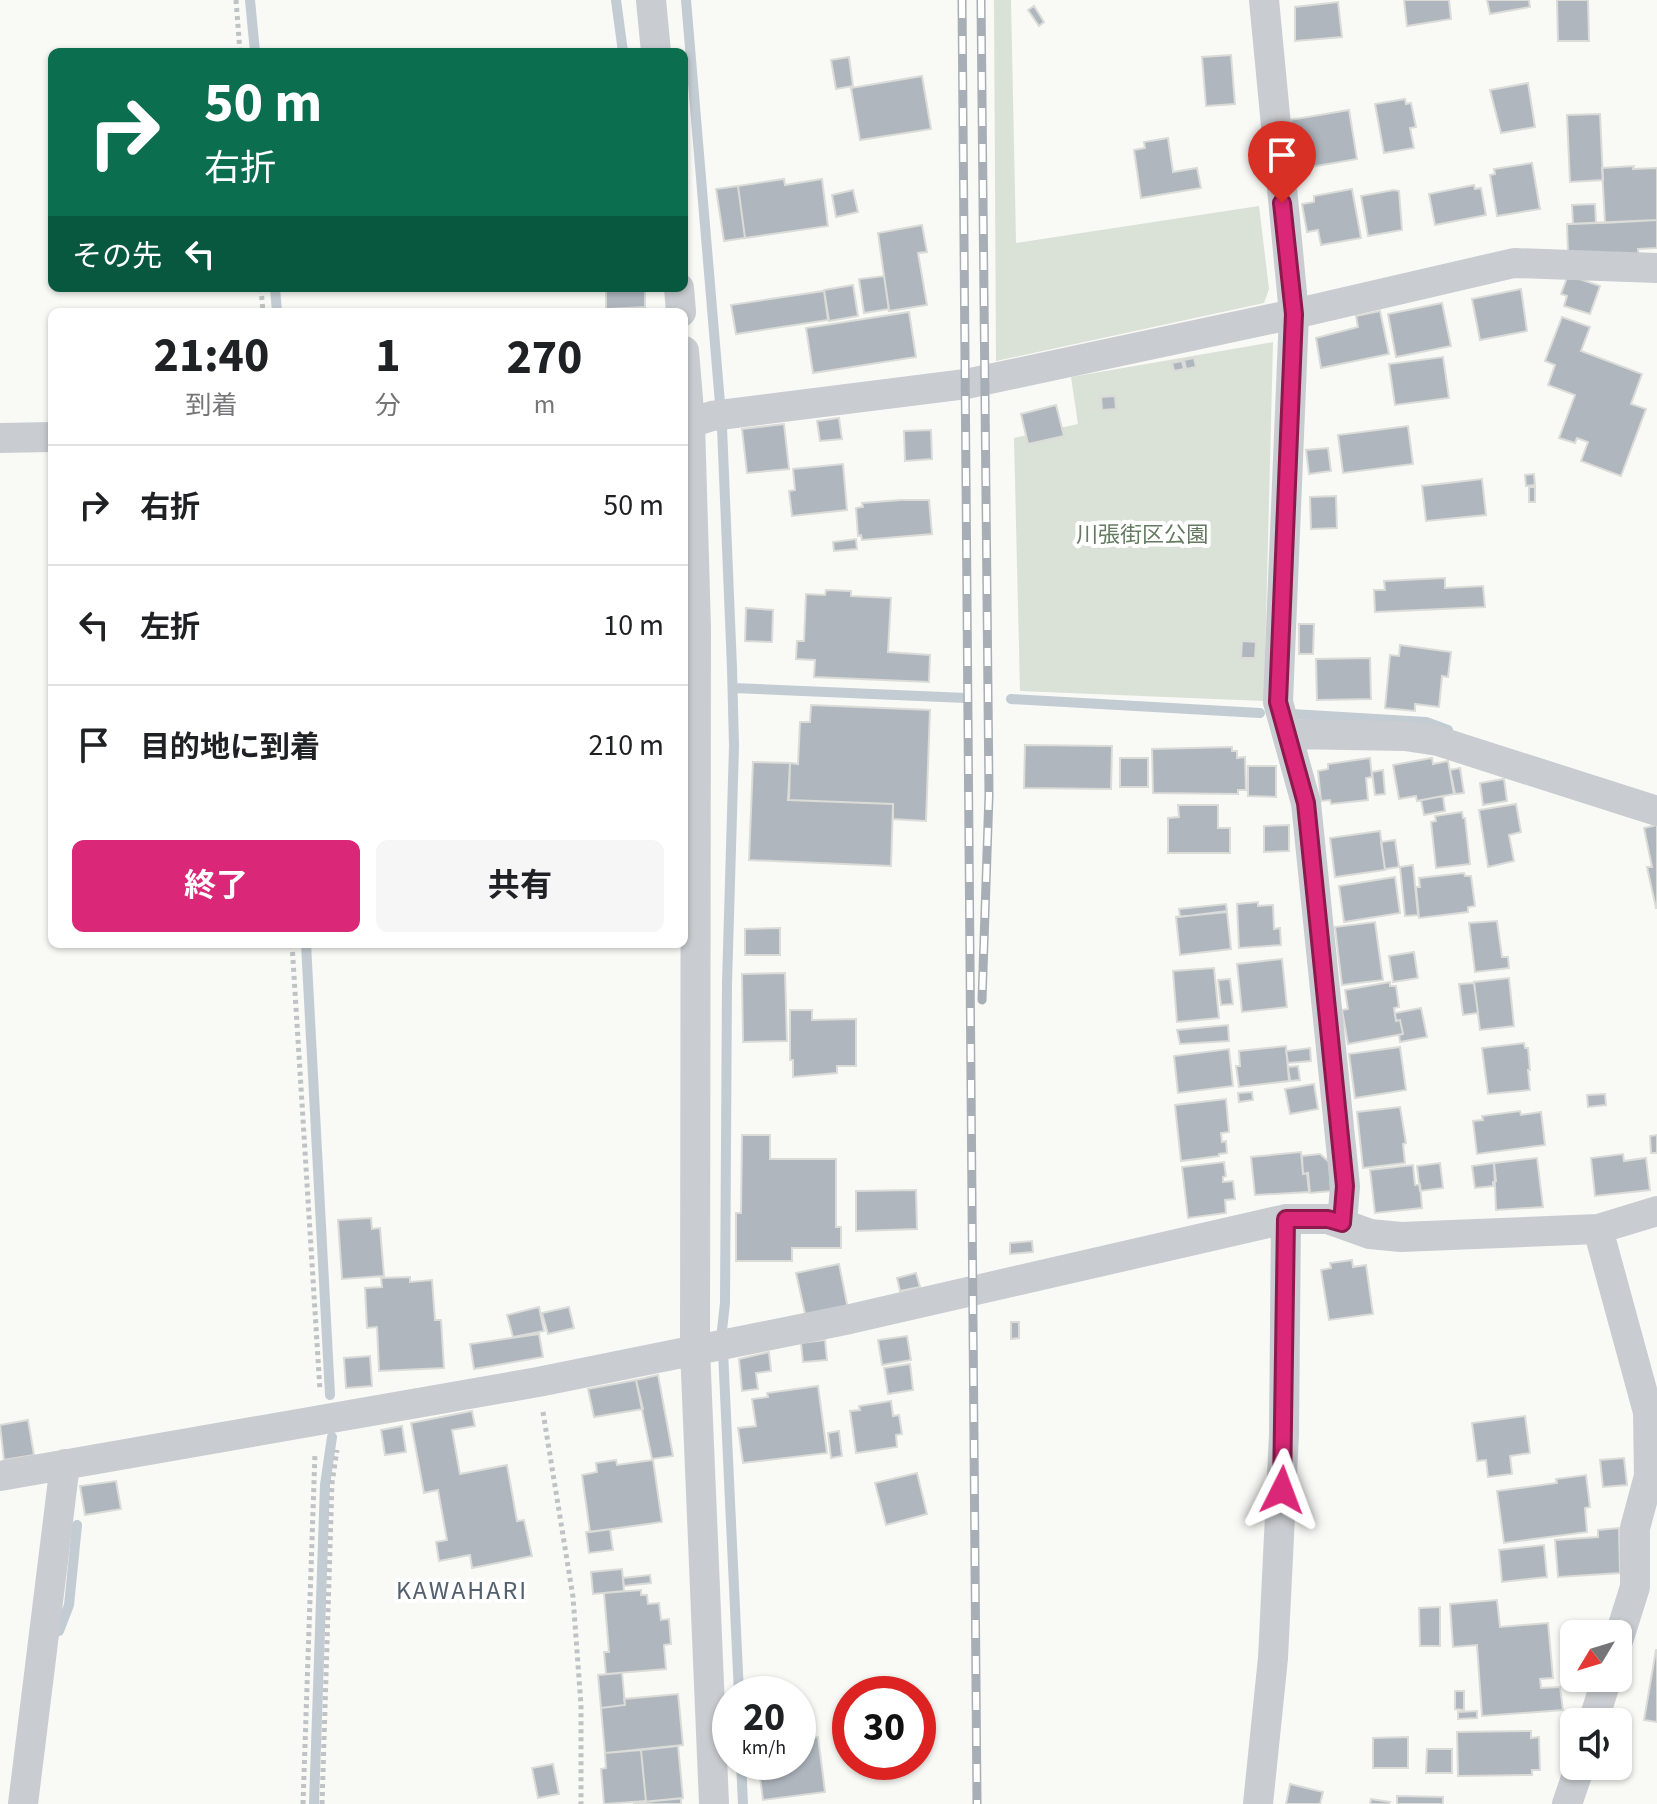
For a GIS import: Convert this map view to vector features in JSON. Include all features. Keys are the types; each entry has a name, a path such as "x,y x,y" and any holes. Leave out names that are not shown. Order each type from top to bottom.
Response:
{"street":[{"path":"651,0 656,48"},
{"path":"1264,0 1294,314 1278,702 1306,803 1345,1186 1342,1223"},
{"path":"703,419 942,388 1294,314 1514,263 1657,268"},
{"path":"688,365 703,419 696,628 714,1345 714,1804"},
{"path":"0,438 48,437"},
{"path":"1288,734 1405,736 1438,741 1657,811"},
{"path":"0,1476 538,1382 850,1319 1286,1219 1328,1219 1370,1234 1401,1237 1598,1229 1657,1211"},
{"path":"1258,1804 1273,1658 1284,1434 1286,1219"},
{"path":"1598,1229 1648,1412 1649,1476 1635,1528 1646,1589 1629,1620"},
{"path":"23,1804 65,1464"},
{"path":"1567,1804 1575,1780"}],"path":[{"path":"236,0 240,48"},
{"path":"292,948 319,1378 330,1418 332,1483 322,1804"},
{"path":"538,1382 573,1597 581,1705 581,1804"},
{"path":"303,1804 330,1418"}],"green space":[{"path":"994,0 1011,0 1016,243 1259,206 1269,289 1264,303 996,361"},
{"name":"川張街区公園","path":"1273,342 1264,701 1020,691 1014,438 1078,424 1071,377"}],"building":[{"path":"1404,0 1449,0 1451,19 1407,26"},
{"path":"1487,0 1529,0 1530,7 1490,14"},
{"path":"1557,0 1588,0 1589,41 1558,41"},
{"path":"1338,2 1342,37 1295,41 1295,7"},
{"path":"1034,6 1044,22 1039,26 1028,10"},
{"path":"1231,55 1235,104 1206,106 1202,57"},
{"path":"849,57 853,86 836,89 831,60"},
{"path":"922,76 931,129 860,140 851,88"},
{"path":"1528,83 1535,127 1501,133 1490,90"},
{"path":"1405,99 1406,104 1411,103 1416,127 1410,128 1414,148 1384,153 1375,104"},
{"path":"1349,110 1357,159 1299,169 1290,120"},
{"path":"1600,114 1603,180 1570,182 1567,115"},
{"path":"1168,138 1173,172 1197,168 1201,188 1141,198 1134,150 1145,148 1144,142"},
{"path":"1532,163 1540,209 1497,216 1490,175 1495,174 1494,169"},
{"path":"1634,166 1633,169 1657,168 1657,220 1605,223 1602,168"},
{"path":"784,179 785,185 822,179 828,226 745,238 738,186"},
{"path":"1474,185 1475,189 1481,188 1486,215 1435,225 1429,194"},
{"path":"738,186 745,238 724,241 716,189"},
{"path":"1352,189 1361,238 1321,245 1318,230 1307,232 1302,204 1314,202 1314,196"},
{"path":"853,190 858,212 836,217 832,195"},
{"path":"1399,191 1402,230 1368,236 1361,196"},
{"path":"1595,204 1596,223 1573,224 1572,205"},
{"path":"1657,220 1657,248 1638,249 1639,257 1568,254 1567,224"},
{"path":"922,225 927,252 918,253 927,305 889,311 878,233"},
{"path":"1568,275 1600,286 1590,314 1564,306 1567,296 1561,294"},
{"path":"884,276 889,309 864,313 859,279"},
{"path":"853,285 858,316 829,321 824,290"},
{"path":"1521,289 1527,331 1480,340 1472,299"},
{"path":"824,291 828,320 736,334 731,305"},
{"path":"606,292 645,292 645,307 606,308"},
{"path":"1442,303 1451,346 1396,357 1388,314"},
{"path":"1380,311 1389,354 1321,368 1316,338 1358,327 1356,316"},
{"path":"909,312 916,357 813,373 806,328"},
{"path":"1562,317 1590,327 1581,351 1642,374 1631,404 1646,409 1621,476 1581,461 1588,442 1577,438 1575,443 1559,438 1575,395 1548,385 1555,365 1545,361"},
{"path":"1443,357 1449,398 1395,405 1389,364"},
{"path":"1194,358 1196,367 1186,369 1184,360"},
{"path":"1182,361 1184,369 1174,371 1172,363"},
{"path":"1115,396 1116,409 1102,410 1101,397"},
{"path":"1056,405 1064,436 1028,444 1021,414"},
{"path":"839,418 842,439 820,441 817,421"},
{"path":"784,424 789,469 747,473 742,429"},
{"path":"1408,426 1413,464 1343,473 1338,435"},
{"path":"931,430 932,459 905,461 904,431"},
{"path":"1328,448 1331,471 1309,474 1306,450"},
{"path":"843,464 847,510 792,516 789,491 795,490 793,469"},
{"path":"1534,474 1535,485 1526,486 1525,475"},
{"path":"1482,479 1486,515 1426,521 1422,486"},
{"path":"1529,487 1535,487 1535,502 1529,502"},
{"path":"1336,496 1337,528 1311,529 1310,497"},
{"path":"929,500 932,534 862,540 861,535 858,536 856,508 863,507 862,503"},
{"path":"856,539 857,549 834,551 833,542"},
{"path":"1445,578 1445,588 1483,586 1485,607 1375,612 1374,590 1385,590 1384,581"},
{"path":"826,590 851,591 851,596 891,598 888,652 930,655 929,682 814,677 815,660 796,659 797,641 804,641 806,594 825,595"},
{"path":"746,608 773,610 772,642 745,641"},
{"path":"1299,624 1314,624 1313,654 1299,654"},
{"path":"1242,641 1256,642 1255,658 1241,658"},
{"path":"1400,645 1451,652 1448,677 1442,676 1439,707 1415,704 1415,711 1385,708 1390,655 1399,656"},
{"path":"1370,658 1371,699 1317,700 1316,659"},
{"path":"811,705 930,710 926,821 893,819 893,804 789,800 790,763 798,764 800,722 810,722"},
{"path":"1025,745 1112,746 1111,789 1024,788"},
{"path":"1232,747 1232,751 1237,751 1237,758 1245,757 1246,790 1238,790 1238,794 1153,793 1152,749"},
{"path":"1120,758 1148,758 1148,787 1120,787"},
{"path":"1370,758 1372,777 1366,778 1368,800 1331,804 1330,800 1321,801 1318,771 1328,769 1328,764"},
{"path":"1432,758 1433,764 1448,761 1454,794 1417,801 1416,796 1399,799 1393,765"},
{"path":"753,762 790,763 788,800 893,804 891,866 749,860"},
{"path":"1248,766 1276,766 1276,797 1248,796"},
{"path":"1460,768 1464,793 1455,794 1450,770"},
{"path":"1383,770 1385,794 1375,795 1372,772"},
{"path":"1504,779 1507,801 1483,805 1480,783"},
{"path":"1443,796 1445,811 1424,815 1421,800"},
{"path":"1516,804 1521,832 1509,835 1514,861 1488,867 1479,810"},
{"path":"1178,805 1218,805 1218,828 1230,828 1230,853 1168,853 1168,818 1179,817"},
{"path":"1462,812 1470,864 1436,868 1431,822 1436,821 1435,816"},
{"path":"1289,825 1289,851 1264,852 1264,826"},
{"path":"1657,825 1656,908 1647,867 1652,867 1644,828"},
{"path":"1380,831 1385,870 1335,877 1330,838"},
{"path":"1395,840 1399,867 1385,869 1381,842"},
{"path":"1413,865 1418,915 1405,916 1400,867"},
{"path":"1464,873 1471,876 1475,906 1468,907 1468,912 1419,918 1416,887 1420,887 1419,878"},
{"path":"1395,877 1400,913 1344,922 1339,886"},
{"path":"1258,902 1258,906 1273,905 1274,929 1280,928 1281,945 1239,948 1237,904"},
{"path":"1226,904 1227,911 1180,917 1179,909"},
{"path":"1227,912 1231,949 1180,955 1176,917"},
{"path":"1497,921 1502,957 1508,957 1509,968 1475,972 1469,923"},
{"path":"1375,922 1383,980 1342,985 1335,927"},
{"path":"780,928 780,955 745,955 745,929"},
{"path":"1414,952 1418,978 1393,982 1389,956"},
{"path":"1282,959 1287,1007 1242,1012 1237,964"},
{"path":"1214,968 1219,1018 1177,1022 1173,971"},
{"path":"785,973 787,1041 743,1042 742,974"},
{"path":"1509,978 1514,1026 1480,1030 1474,982"},
{"path":"1230,979 1233,1004 1221,1005 1218,980"},
{"path":"1390,982 1390,986 1396,986 1399,1007 1394,1008 1403,1034 1348,1044 1342,1010 1348,1009 1345,990"},
{"path":"1474,983 1478,1013 1463,1015 1459,984"},
{"path":"1421,1008 1427,1037 1400,1042 1399,1035 1403,1034 1395,1013"},
{"path":"790,1010 812,1010 812,1020 856,1019 856,1066 837,1066 837,1073 793,1077"},
{"path":"1228,1025 1229,1041 1180,1044 1177,1030"},
{"path":"1524,1043 1528,1048 1530,1090 1488,1094 1482,1048"},
{"path":"1286,1046 1289,1081 1239,1087 1236,1066 1240,1066 1239,1051"},
{"path":"1400,1047 1406,1090 1355,1098 1349,1054"},
{"path":"1310,1048 1311,1061 1288,1063 1286,1051"},
{"path":"1229,1049 1233,1086 1178,1093 1174,1056"},
{"path":"1298,1066 1300,1080 1290,1081 1288,1067"},
{"path":"1314,1084 1318,1109 1290,1114 1285,1089"},
{"path":"1252,1092 1253,1100 1239,1102 1238,1093"},
{"path":"1605,1094 1606,1105 1588,1107 1587,1095"},
{"path":"1226,1099 1229,1132 1221,1133 1222,1142 1226,1141 1227,1153 1181,1161 1175,1105"},
{"path":"1400,1107 1406,1143 1403,1144 1405,1163 1363,1168 1357,1112"},
{"path":"1520,1111 1521,1115 1541,1112 1545,1145 1477,1154 1473,1121 1483,1120 1482,1116"},
{"path":"742,1135 770,1135 770,1159 836,1159 836,1227 841,1227 841,1248 792,1248 792,1261 736,1261 736,1213 741,1213"},
{"path":"1657,1135 1657,1153 1651,1153 1650,1136"},
{"path":"1301,1152 1309,1192 1255,1195 1251,1157"},
{"path":"1320,1154 1329,1162 1331,1191 1310,1193 1308,1173 1303,1174 1302,1156"},
{"path":"1623,1154 1624,1161 1646,1158 1650,1190 1595,1196 1591,1158"},
{"path":"1537,1158 1543,1207 1496,1210 1494,1163"},
{"path":"1224,1162 1226,1176 1223,1182 1233,1181 1235,1199 1225,1200 1226,1213 1188,1218 1182,1167"},
{"path":"1440,1163 1443,1188 1420,1191 1417,1166"},
{"path":"1494,1163 1496,1181 1493,1186 1475,1188 1472,1166"},
{"path":"1413,1165 1415,1185 1420,1184 1422,1208 1375,1213 1370,1170"},
{"path":"916,1190 917,1229 856,1231 856,1191"},
{"path":"371,1218 372,1229 380,1228 384,1276 342,1279 338,1220"},
{"path":"1032,1241 1033,1252 1010,1254 1010,1243"},
{"path":"1352,1260 1353,1267 1366,1265 1373,1314 1329,1320 1321,1270 1331,1268 1330,1263"},
{"path":"839,1264 848,1309 806,1318 796,1273"},
{"path":"916,1273 920,1287 900,1291 897,1278"},
{"path":"410,1277 410,1282 432,1280 435,1320 441,1320 444,1368 379,1371 377,1327 367,1328 365,1288 382,1287 381,1278"},
{"path":"539,1307 544,1331 513,1337 507,1315"},
{"path":"569,1307 574,1328 548,1334 542,1313"},
{"path":"1011,1322 1019,1322 1019,1338 1011,1339"},
{"path":"539,1334 543,1357 474,1369 470,1344"},
{"path":"907,1336 911,1360 882,1365 878,1340"},
{"path":"825,1340 827,1360 803,1362 801,1343"},
{"path":"769,1352 771,1371 756,1373 758,1389 742,1391 739,1359"},
{"path":"370,1356 372,1386 346,1388 344,1358"},
{"path":"910,1364 913,1390 888,1394 884,1368"},
{"path":"658,1375 673,1456 652,1459 636,1380"},
{"path":"636,1380 643,1409 594,1417 588,1389"},
{"path":"818,1386 827,1453 743,1463 738,1428 756,1426 752,1399 768,1397 767,1393"},
{"path":"891,1401 893,1416 899,1415 902,1434 896,1435 897,1447 856,1453 850,1411 860,1410 859,1406"},
{"path":"472,1411 475,1426 452,1430 460,1474 507,1465 517,1521 524,1520 532,1556 472,1568 470,1555 439,1561 436,1542 447,1540 438,1490 424,1493 411,1423"},
{"path":"1525,1416 1530,1453 1510,1456 1512,1474 1488,1477 1486,1460 1477,1461 1472,1423"},
{"path":"28,1420 34,1455 4,1460 0,1425"},
{"path":"402,1426 406,1452 385,1455 381,1430"},
{"path":"839,1431 842,1456 831,1458 828,1433"},
{"path":"1624,1458 1627,1485 1603,1487 1600,1460"},
{"path":"616,1460 617,1465 653,1460 662,1522 590,1532 582,1475 597,1472 596,1463"},
{"path":"917,1473 927,1514 886,1525 875,1483"},
{"path":"1586,1475 1590,1507 1585,1508 1587,1532 1504,1543 1497,1491 1557,1483 1556,1479"},
{"path":"116,1481 121,1509 85,1515 80,1486"},
{"path":"1619,1528 1620,1573 1558,1577 1555,1540 1598,1537 1598,1530"},
{"path":"610,1529 613,1550 589,1553 586,1532"},
{"path":"1544,1545 1547,1577 1502,1582 1499,1550"},
{"path":"622,1569 624,1591 593,1594 591,1572"},
{"path":"650,1575 651,1583 624,1586 623,1578"},
{"path":"641,1590 641,1595 647,1595 648,1604 659,1603 661,1620 669,1619 671,1644 664,1645 666,1669 606,1674 604,1652 609,1652 604,1593"},
{"path":"1497,1600 1500,1627 1548,1623 1553,1678 1540,1679 1541,1688 1560,1687 1563,1708 1482,1716 1477,1645 1453,1647 1450,1604"},
{"path":"1440,1607 1440,1646 1420,1646 1419,1608"},
{"path":"1657,1650 1657,1722 1644,1720"},
{"path":"622,1673 625,1705 601,1708 598,1675"},
{"path":"1455,1691 1464,1691 1464,1710 1455,1709"},
{"path":"678,1694 683,1745 605,1753 601,1708 625,1705 624,1699"},
{"path":"1477,1711 1477,1718 1458,1719 1458,1712"},
{"path":"1531,1731 1531,1738 1539,1737 1540,1770 1532,1770 1532,1775 1458,1776 1457,1732"},
{"path":"816,1737 825,1792 763,1800 760,1780 816,1780"},
{"path":"1408,1737 1408,1768 1373,1768 1373,1738"},
{"path":"678,1746 683,1798 646,1802 641,1750"},
{"path":"1427,1749 1452,1749 1452,1773 1426,1773"},
{"path":"641,1750 646,1801 604,1804 601,1769 606,1768 605,1753"},
{"path":"553,1764 559,1794 538,1798 532,1768"},
{"path":"1290,1784 1323,1792 1320,1804 1286,1804"},
{"path":"1397,1796 1443,1797 1443,1804 1397,1804"},
{"path":"681,1798 681,1804 634,1804 634,1803"},
{"path":"1371,1799 1390,1802 1370,1804"}],"waterway":[{"path":"250,0 255,48"},
{"path":"616,0 622,48"},
{"path":"686,0 722,427 732,668 734,746 727,983 725,1303 722,1330 738,1676"},
{"path":"275,292 277,308"},
{"path":"733,688 966,698"},
{"path":"1011,699 1260,713"},
{"path":"1292,714 1426,722 1448,730"},
{"path":"306,948 330,1395"},
{"path":"314,1804 325,1485 332,1437"},
{"path":"59,1631 69,1605 77,1525"},
{"path":"742,1780 743,1804"}],"railway":[{"path":"962,0 977,1804"},
{"path":"981,0 989,795 982,1000"}],"district":[{"name":"KAWAHARI","path":"462,1590"}],"route":[{"path":"1282,203 1294,314 1278,702 1306,803 1345,1186 1342,1223 1328,1219 1286,1219 1282,1490"}]}
